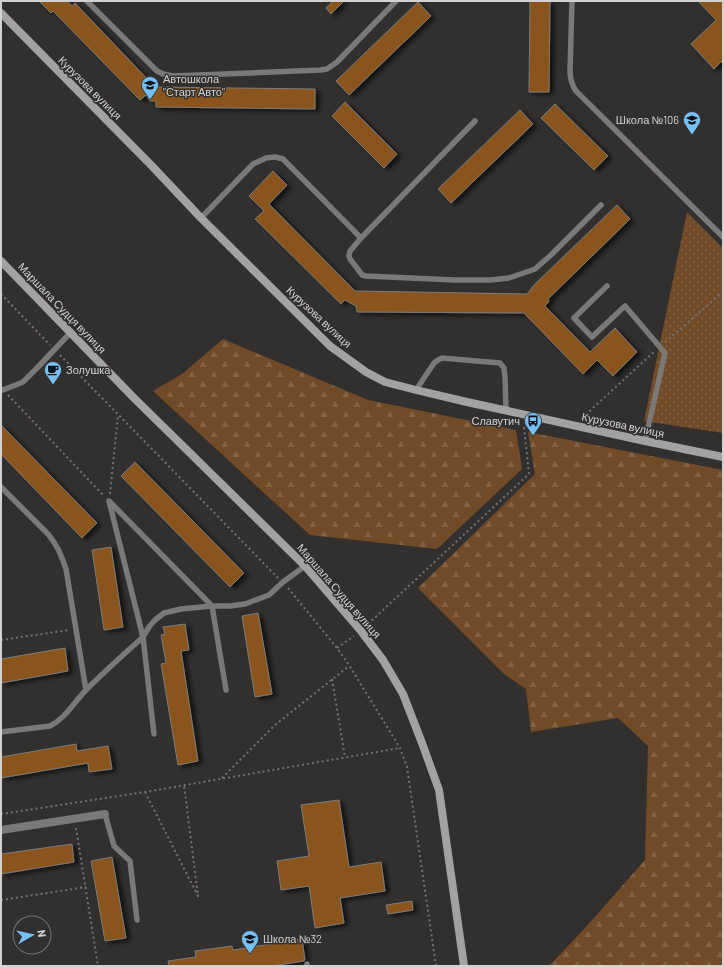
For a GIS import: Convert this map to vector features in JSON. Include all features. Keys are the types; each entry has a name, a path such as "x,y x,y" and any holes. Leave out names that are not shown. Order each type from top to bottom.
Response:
{"street":[{"name":"Курузова вулиця","path":"1,13 151,165 201,218 330,346 366,372 385,382 416,390 506,411 723,457"},
{"name":"Маршала Судця вулиця","path":"1,261 166,429 305,566 383,660 403,694 439,790 464,966"},
{"path":"1,830 105,814"}],"lane":[{"path":"87,1 157,71 173,76 327,69 337,62 396,1"},
{"path":"572,1 570,78 572,85 576,91 723,236"},
{"path":"475,121 350,251 350,259 362,275 454,280 492,280 509,278 534,269 551,255 601,205"},
{"path":"201,218 253,164 266,158 275,157 283,159 361,238"},
{"path":"607,286 574,318 592,337 625,306 666,353 645,441"},
{"path":"2,390 23,382 71,332"},
{"path":"416,390 434,363 442,358 500,363 505,372 506,411"},
{"path":"1,486 48,534 55,542 61,553 66,569 86,690"},
{"path":"109,501 212,606 226,690"},
{"path":"109,501 143,637 154,734"},
{"path":"1,732 50,726 57,723 86,690 143,637 155,620 164,613 212,606 245,604 268,595 305,566"},
{"path":"105,814 114,846 130,861 138,920"}],"path":[{"path":"574,425 660,346 723,292"},
{"path":"1,294 289,588 349,665 400,748 407,767 436,966"},
{"path":"2,390 109,501"},
{"path":"109,501 118,414"},
{"path":"337,648 360,631 529,474 524,428 545,427"},
{"path":"1,640 76,629"},
{"path":"221,779 275,725 349,665"},
{"path":"332,679 345,758"},
{"path":"1,814 145,792 400,748"},
{"path":"145,792 198,896 184,785"},
{"path":"75,819 98,966"},
{"path":"1,900 86,886"}],"green space":[{"path":"687,212 723,248 723,433 644,421"},
{"path":"223,339 368,400 516,430 522,469 437,549 310,535 153,391 182,374"},
{"path":"528,432 723,470 723,966 549,966 645,860 648,746 618,718 531,732 526,689 504,674 418,588 535,474"}],"building":[{"path":"39,1 67,1 72,6 75,3 155,87 315,89 315,109 156,107 156,101 150,101 146,95 140,100 53,11 51,13"},
{"path":"333,1 344,1 331,14 326,8"},
{"path":"530,1 550,1 549,92 529,92"},
{"path":"698,1 723,1 723,60 714,69 691,44 716,20"},
{"path":"418,2 431,16 349,95 336,81"},
{"path":"345,102 397,154 384,168 332,116"},
{"path":"555,104 608,156 594,170 541,118"},
{"path":"520,110 533,124 451,203 438,189"},
{"path":"273,171 287,185 269,204 355,291 527,294 534,285 617,205 630,219 548,299 549,301 545,306 590,352 615,328 637,352 613,376 597,360 583,374 524,313 357,312 356,306 345,300 341,304 255,219 264,211 249,196"},
{"path":"1,425 97,523 82,538 1,454"},
{"path":"135,462 244,573 230,587 121,476"},
{"path":"111,547 123,627 104,630 92,550"},
{"path":"258,613 272,694 255,697 242,616"},
{"path":"185,624 189,650 181,651 198,761 178,765 161,664 166,663 161,635 165,634 163,627"},
{"path":"65,648 68,671 1,683 1,659"},
{"path":"76,744 77,751 108,746 112,769 89,772 88,763 1,778 1,757"},
{"path":"339,800 349,867 381,862 385,891 340,898 344,923 315,928 309,886 281,890 277,861 309,856 301,805"},
{"path":"72,844 74,862 1,874 1,854"},
{"path":"112,857 126,938 105,941 91,861"},
{"path":"412,901 413,910 388,914 386,905"},
{"name":"Школа №32","path":"302,939 304,961 272,966 169,966 168,961 196,957 195,951 232,946 233,950"}],"place":[{"name":"Автошкола \"Старт Авто\"","path":"150,100"},
{"name":"Школа №106","path":"692,135"},
{"name":"Золушка","path":"53,385"},
{"name":"Славутич","path":"533,436"},
{"name":"Школа №32","path":"250,954"}]}
